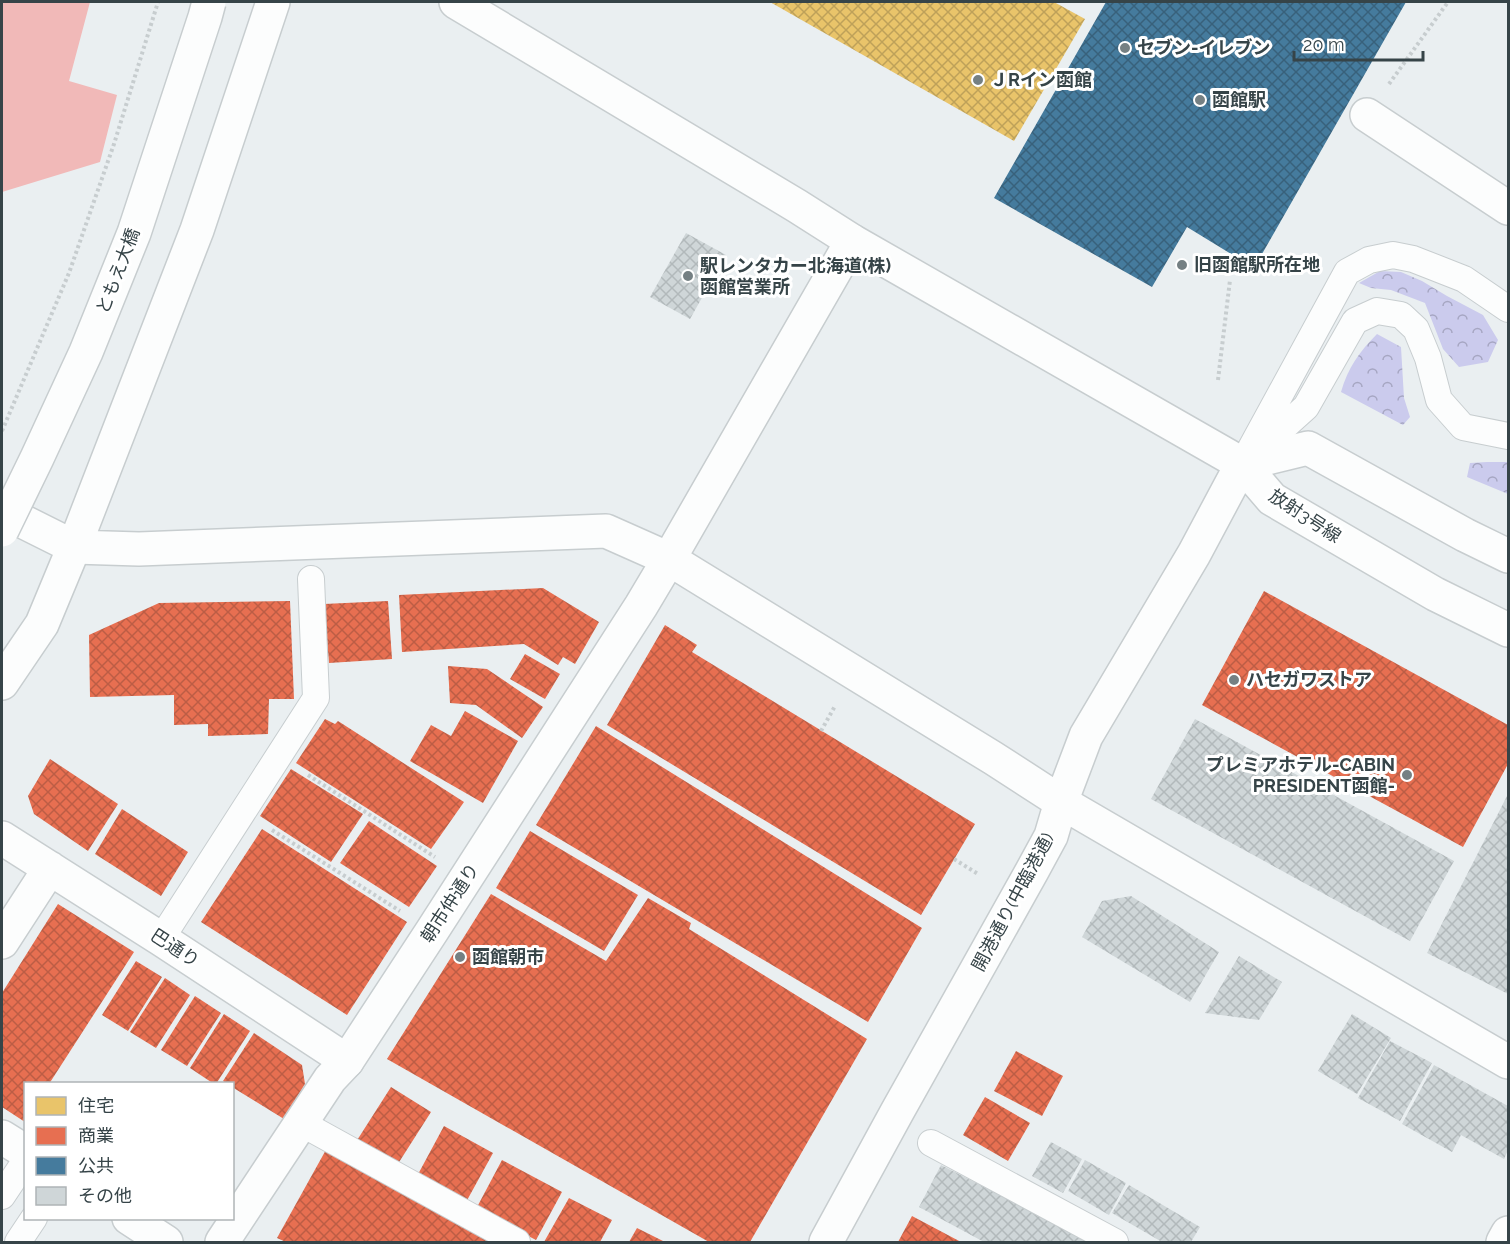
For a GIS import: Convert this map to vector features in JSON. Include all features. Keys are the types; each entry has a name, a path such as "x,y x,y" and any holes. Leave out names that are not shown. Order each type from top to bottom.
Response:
{"street":[{"name":"ともえ大橋","path":"2,530 38,458 86,352 134,232 209,2"},
{"path":"2,683 42,624 74,547 197,230 273,2"},
{"name":"放射3号線","path":"456,2 852,241 1242,464 1272,499 1435,594 1509,630"},
{"path":"1367,116 1509,207"},
{"name":"朝市仲通り","path":"222,1242 432,931 641,606 852,241"},
{"path":"1242,464 1308,448 1465,535 1509,556"},
{"name":"開港通り(中臨港通)","path":"826,1242 1051,836 1086,736 1194,554 1242,464"},
{"path":"2,511 74,547 140,549 606,531 669,559 1061,802 1509,1062"},
{"name":"巴通り","path":"2,838 347,1060"},
{"path":"2,942 50,868"},
{"path":"2,1137 24,1151"},
{"path":"132,1220 166,1242"},
{"path":"1503,1242 1509,1233"}],"lane":[{"path":"1242,464 1347,272 1369,260 1393,255 1413,259 1464,279 1509,309"},
{"path":"1242,464 1306,407 1355,321 1377,311 1401,315 1416,329 1428,358 1439,400 1463,427 1509,436"},
{"path":"161,939 316,698 311,579"},
{"path":"301,1123 518,1242"},
{"path":"931,1143 1115,1242"},
{"path":"2,1196 24,1163"},
{"path":"18,1242 33,1220"}],"path":[{"path":"2,431 69,273 114,144 158,2"},
{"path":"1367,116 1448,2"},
{"path":"1218,380 1230,280"},
{"path":"821,731 835,706"},
{"path":"279,756 466,878"},
{"path":"244,812 432,931"},
{"path":"954,859 978,873"}],"green space":[{"path":"1380,271 1401,272 1483,315 1498,340 1488,362 1459,367 1443,349 1425,303 1391,290 1371,288 1359,283"},
{"path":"1377,334 1401,347 1404,398 1410,417 1403,425 1341,392 1355,361"},
{"path":"1508,462 1508,494 1467,477 1470,463"}],"shaded area":[{"path":"2,2 90,2 69,81 117,95 100,162 2,192"}],"building: 住宅":[{"name":"ＪRイン函館","path":"770,2 1054,2 1085,19 1014,141"}],"building: 商業":[{"path":"543,588 599,622 575,664 563,657 558,665 524,644 402,652 399,595"},
{"path":"1264,591 1508,725 1508,764 1463,847 1202,705"},
{"path":"290,601 294,699 269,699 268,734 208,736 208,724 174,725 174,695 90,697 89,635 159,603"},
{"path":"388,601 392,659 329,663 324,604"},
{"path":"665,625 697,645 692,652 975,824 921,915 607,725"},
{"path":"525,654 560,674 545,699 510,679"},
{"path":"448,666 487,669 543,707 522,738 476,705 450,703"},
{"path":"465,711 518,741 483,803 410,761 431,725 451,736"},
{"path":"325,719 335,724 338,721 464,802 431,849 296,763"},
{"path":"596,726 922,928 868,1022 536,825"},
{"path":"50,759 118,804 88,851 34,814 28,796"},
{"path":"291,769 363,814 331,862 260,816"},
{"path":"122,809 188,852 161,896 95,854"},
{"path":"369,821 437,866 409,907 340,863"},
{"path":"262,829 407,922 347,1015 201,922"},
{"path":"530,831 638,895 604,951 496,888"},
{"path":"491,894 606,961 648,898 691,923 689,929 867,1039 750,1242 709,1242 387,1059"},
{"path":"58,904 134,952 50,1082 24,1082 24,1121 2,1107 2,993"},
{"path":"136,961 162,977 128,1031 102,1015"},
{"path":"165,978 190,995 156,1048 130,1032"},
{"path":"195,996 221,1013 187,1066 161,1050"},
{"path":"224,1014 250,1031 217,1082 211,1082 190,1068"},
{"path":"254,1033 302,1065 305,1084 284,1119 234,1088 234,1082 223,1081"},
{"path":"1016,1051 1063,1076 1042,1116 994,1091"},
{"path":"391,1087 431,1112 394,1170 354,1145"},
{"path":"985,1097 1030,1123 1008,1161 963,1135"},
{"path":"444,1126 493,1153 465,1204 416,1178"},
{"path":"327,1148 495,1242 286,1242 277,1238"},
{"path":"502,1160 562,1192 536,1240 476,1209"},
{"path":"569,1198 612,1220 600,1242 544,1242"},
{"path":"912,1216 961,1242 898,1242"},
{"path":"637,1228 665,1242 629,1242"}],"building: 公共":[{"name":"函館駅","path":"1106,2 1406,2 1254,268 1187,227 1152,287 994,198"}],"building: その他":[{"name":"駅レンタカー北海道(株) 函館営業所","path":"686,233 726,255 690,319 650,297"},
{"path":"1195,719 1454,861 1410,941 1151,799"},
{"path":"1508,794 1508,994 1427,953"},
{"path":"1131,896 1219,952 1190,1002 1082,937 1102,901"},
{"path":"1239,956 1282,982 1259,1020 1205,1013"},
{"path":"1352,1014 1391,1038 1357,1094 1318,1071"},
{"path":"1390,1041 1432,1063 1400,1121 1358,1098"},
{"path":"1434,1065 1508,1106 1508,1150 1504,1159 1461,1135 1452,1152 1402,1124"},
{"path":"1051,1142 1082,1159 1063,1193 1032,1176"},
{"path":"1085,1160 1126,1183 1109,1215 1068,1191"},
{"path":"941,1165 1091,1242 984,1242 919,1207"},
{"path":"1129,1185 1200,1227 1191,1242 1162,1242 1112,1213"}],"place":[{"name":"セブン-イレブン","path":"1125,48"},
{"name":"ＪRイン函館","path":"978,80"},
{"name":"函館駅","path":"1200,100"},
{"name":"旧函館駅所在地","path":"1182,265"},
{"name":"駅レンタカー北海道(株) 函館営業所","path":"688,276"},
{"name":"ハセガワストア","path":"1234,680"},
{"name":"プレミアホテル-CABIN PRESIDENT函館-","path":"1407,775"},
{"name":"函館朝市","path":"460,957"}]}
